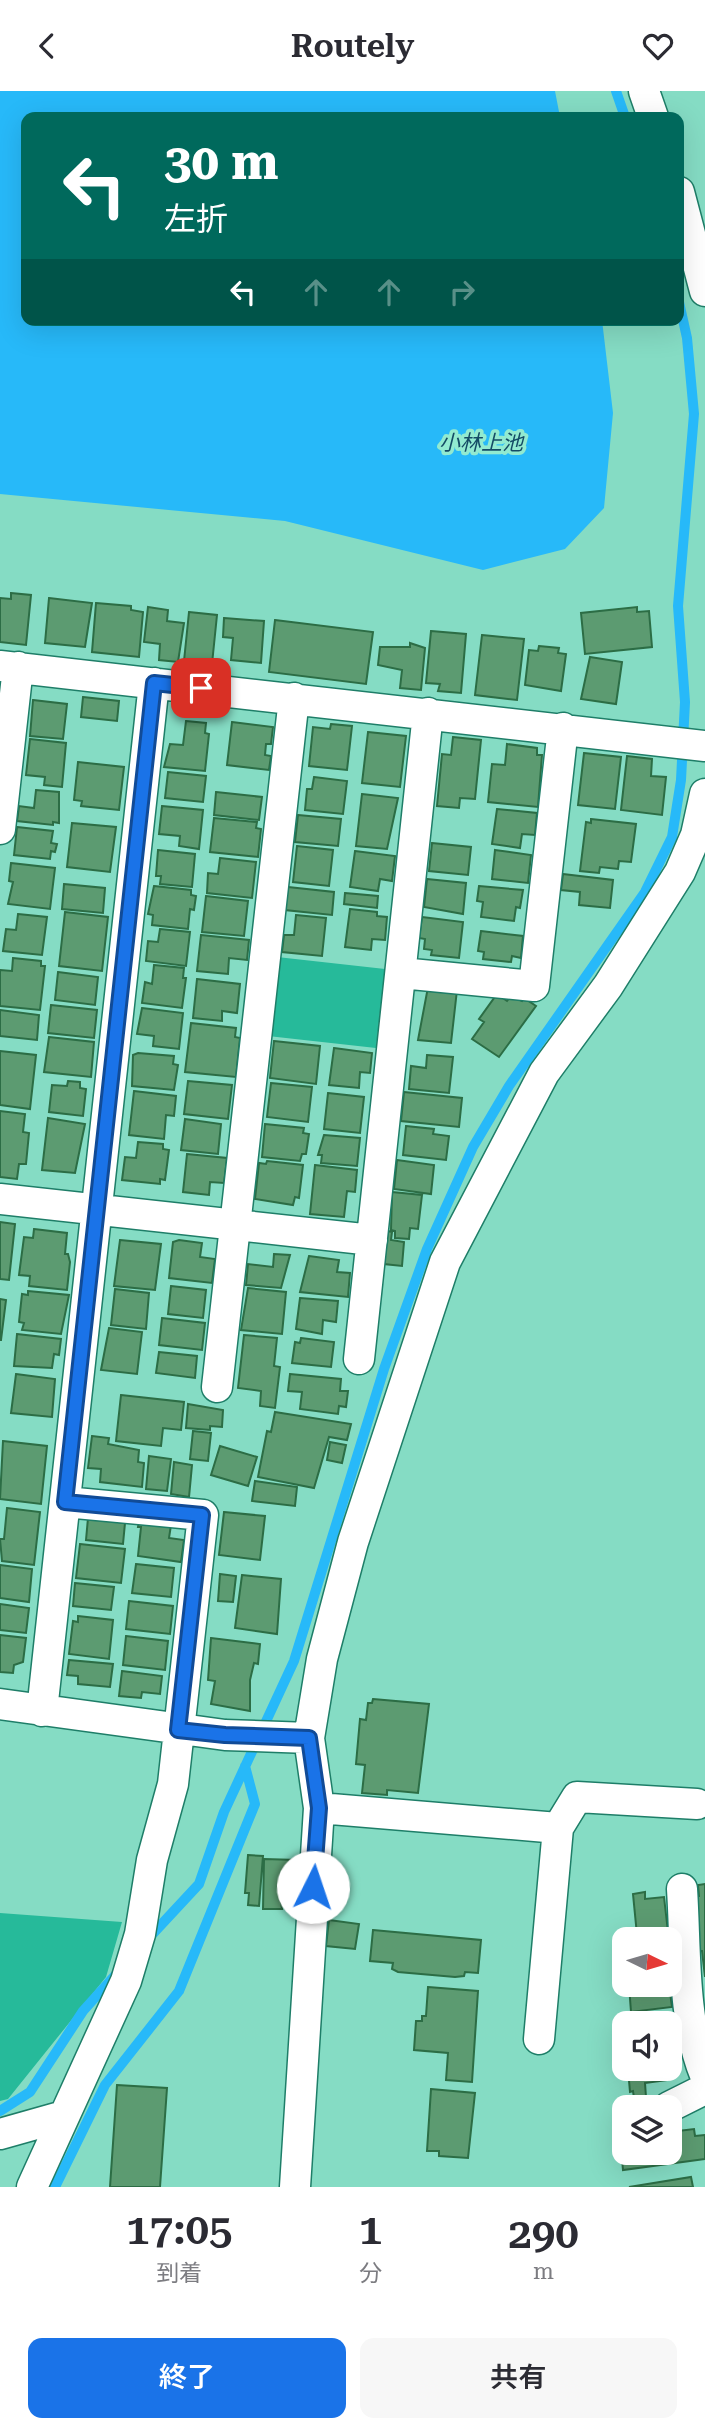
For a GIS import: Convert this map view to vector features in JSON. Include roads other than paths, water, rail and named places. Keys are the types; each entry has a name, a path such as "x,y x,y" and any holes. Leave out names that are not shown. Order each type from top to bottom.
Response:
{"street":[{"path":"644,91 651,112"},
{"path":"684,211 705,291"},
{"path":"0,829 9,666 692,743"},
{"path":"42,1711 154,683"},
{"path":"217,1387 293,698"},
{"path":"359,1359 428,713"},
{"path":"401,973 534,986 563,728"},
{"path":"295,2187 319,1808 298,1737 353,1542 445,1262 509,1134 544,1073 608,986 680,871 696,835 705,794"},
{"path":"0,1199 372,1240"},
{"path":"32,2187 126,1981 140,1934 152,1860 173,1784 202,1515 65,1502"},
{"path":"0,1704 178,1730 225,1735 298,1737"},
{"path":"539,2039 558,1828 578,1797 697,1804"},
{"path":"319,1808 558,1828"},
{"path":"682,1889 688,1990 697,2055 705,2075"},
{"path":"682,2100 705,2089"},
{"path":"0,2134 64,2116"}],"water":[{"name":"小林上池","path":"0,91 555,91 559,112 21,112 21,326 603,326 613,413 604,508 565,549 483,570 285,521 0,494"}],"waterway":[{"path":"616,91 623,112"},
{"path":"146,1941 199,1884 224,1812 294,1661 384,1369 427,1249 473,1147 509,1086 645,892 672,837 681,780 685,702 678,606 694,414 684,324"},
{"path":"55,2187 105,2085 179,1991 255,1804 245,1766"},
{"path":"0,2111 30,2092 83,2011 119,1971"}]}
